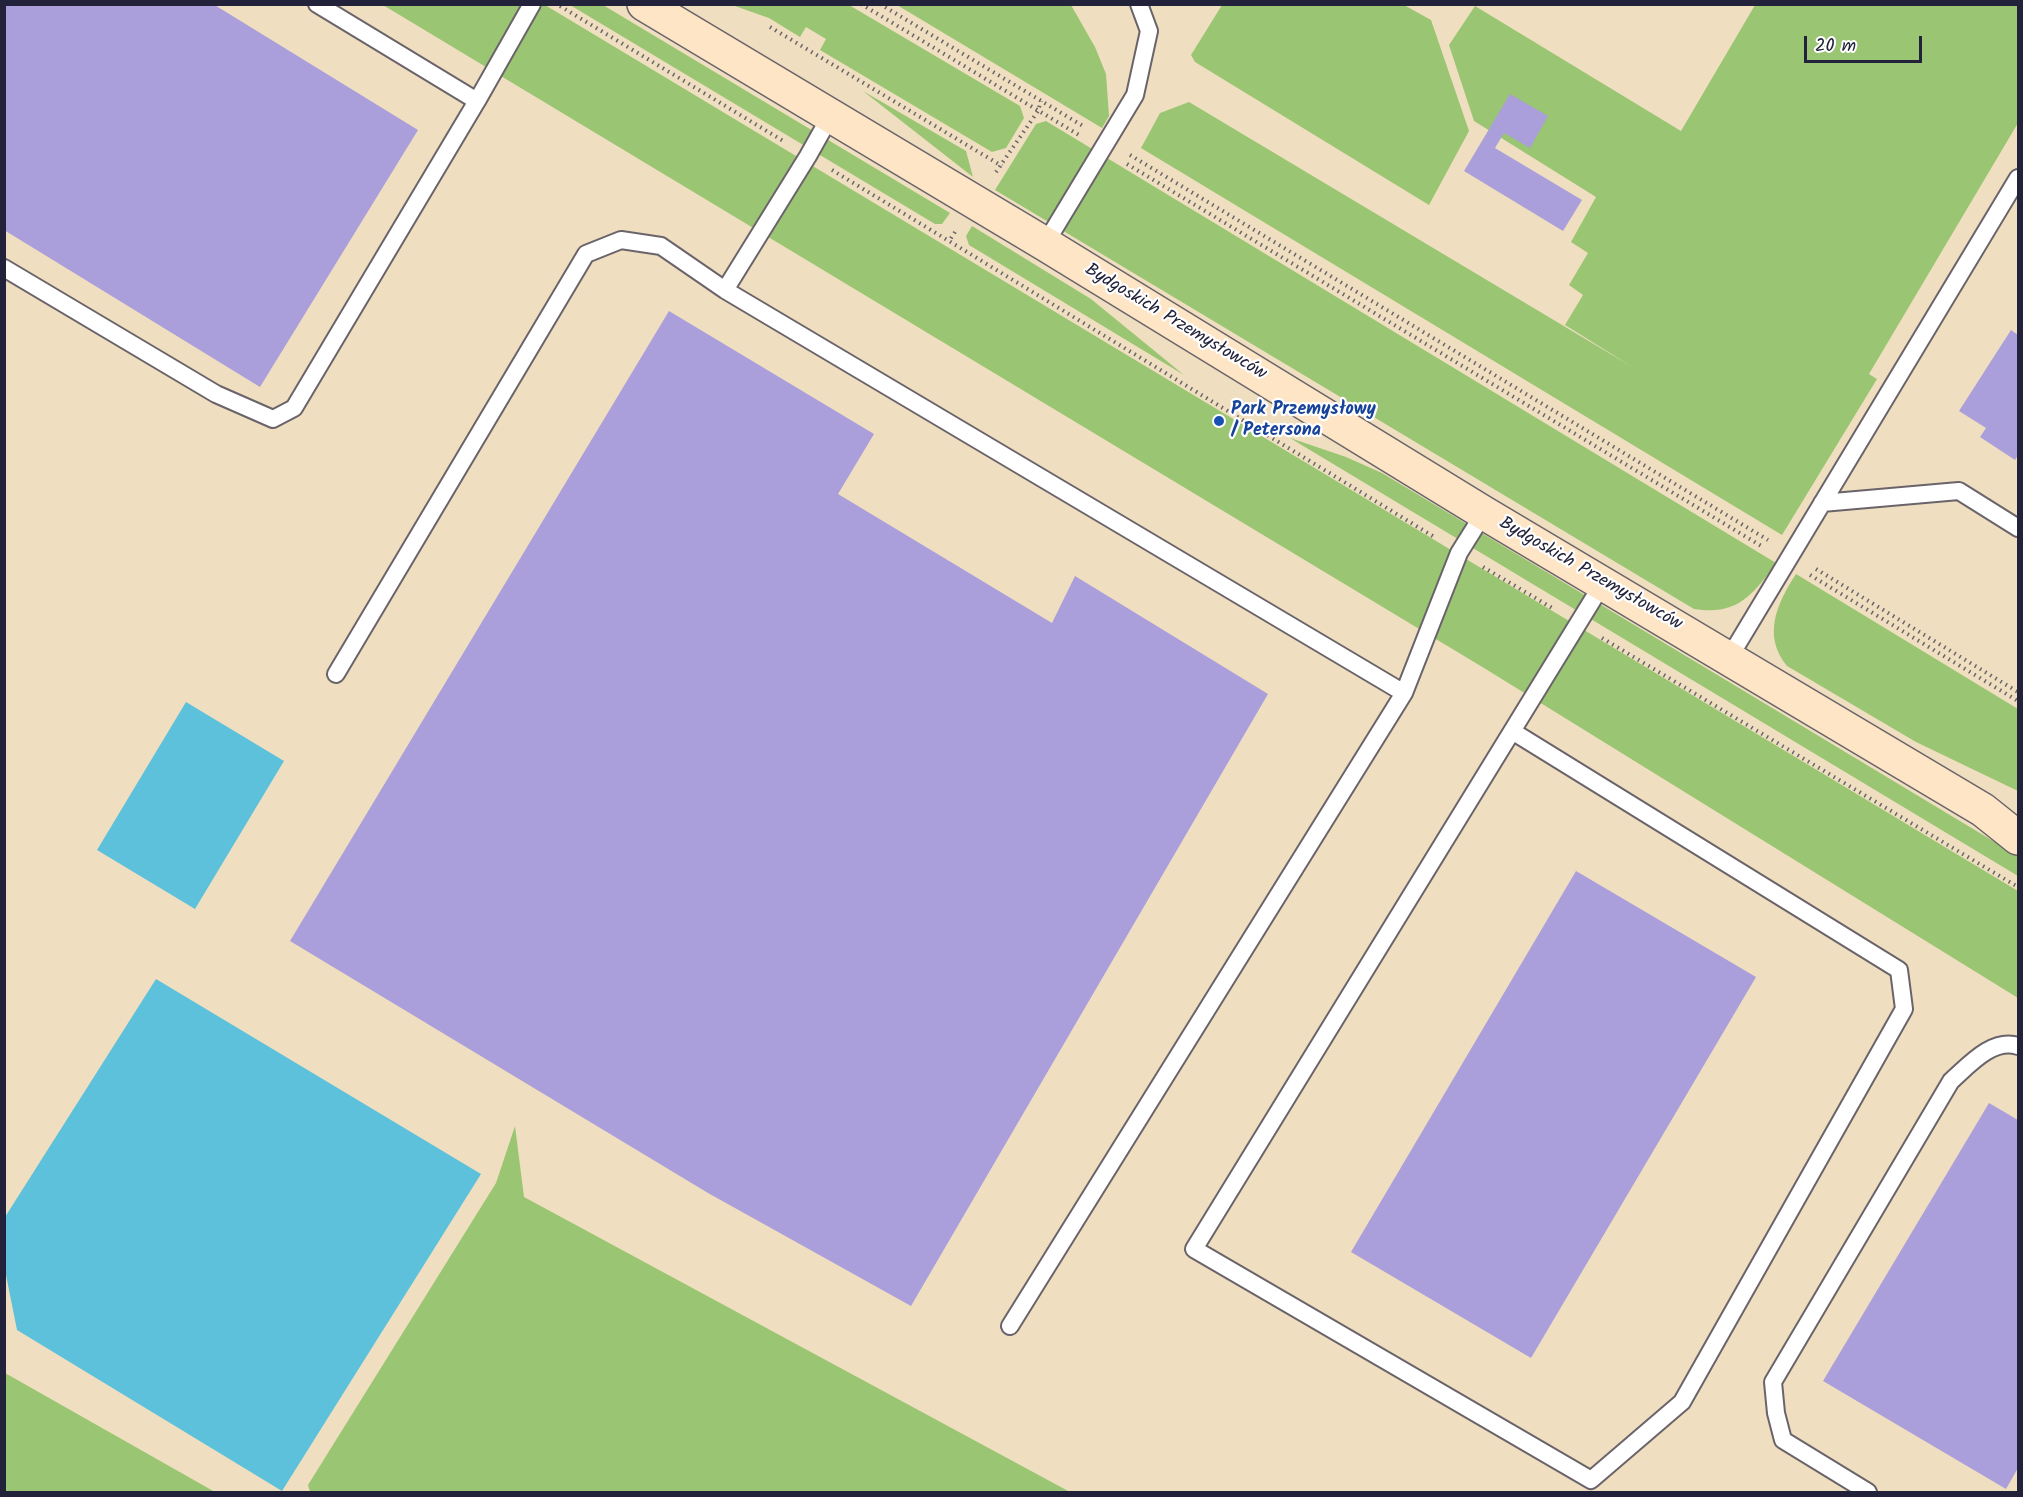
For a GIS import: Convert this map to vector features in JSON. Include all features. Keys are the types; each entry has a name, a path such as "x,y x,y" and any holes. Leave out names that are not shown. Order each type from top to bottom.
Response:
{"street":[{"name":"Bydgoskich Przemysłowców","path":"644,4 779,87 831,115 1045,244 1484,513 1983,810 2019,837"},
{"name":"Bydgoskich Przemysłowców","path":"1983,810 2019,815"}],"lane":[{"path":"317,4 477,101"},
{"path":"4,268 216,394 273,418 294,408 477,101 532,4"},
{"path":"1045,244 1135,95 1149,31 1139,4"},
{"path":"725,290 831,115"},
{"path":"1729,658 2019,178"},
{"path":"336,674 586,254 621,240 661,246 725,290 1404,693"},
{"path":"1822,503 1959,491 2019,528"},
{"path":"1010,1326 1404,693 1459,553 1484,513"},
{"path":"1512,732 1899,970 1904,1009 1682,1402 1591,1480 1194,1250 1603,583"},
{"path":"1868,1492 1783,1440 1776,1413 1773,1382 1951,1081 1983,1053 2009,1043 2019,1046"}],"path":[{"path":"557,4 950,242"},
{"path":"861,4 1105,145 1789,558 2019,692"},
{"path":"880,4 1105,145 1789,558 2019,701"},
{"path":"770,27 1002,166"}],"green space":[{"path":"383,5 545,5 2018,891 2018,998 1484,668"},
{"path":"570,5 603,5 950,213 942,224 935,224"},
{"path":"732,5 849,5 1020,106 1024,118 1006,148 992,152 820,50 826,39 806,27 800,37 769,18"},
{"path":"897,5 1071,5 1095,47 1106,74 1109,116 1102,128"},
{"path":"1222,5 1404,5 1431,20 1469,131 1429,205 1195,62 1191,55"},
{"path":"1755,5 2018,5 2018,123 1869,374 1877,379 1782,535 1141,148 1160,113 1189,102 1634,368 1565,325 1583,295 1569,285 1588,253 1571,242 1596,197 1474,121 1449,45 1475,6 1681,131"},
{"path":"863,91 966,151 973,177"},
{"path":"1046,121 1776,563 1760,585 1742,601 1722,609 1694,609 995,190 1036,124"},
{"path":"972,226 1091,299 1184,375 969,245 966,236"},
{"path":"1290,438 1346,457 1382,473 2018,856 2018,876"},
{"path":"1796,574 2018,709 2018,791 1916,742 1787,666 1779,655 1775,643 1775,620 1783,596"},
{"path":"515,1126 524,1197 1070,1492 310,1492 308,1485 496,1183"},
{"path":"5,1373 215,1492 5,1492"}],"water":[{"path":"186,702 284,761 195,909 97,850"},
{"path":"156,979 481,1174 282,1491 17,1330 5,1270 5,1217"}],"building":[{"path":"4,4 213,4 418,130 260,387 4,230"},
{"path":"1510,94 1548,116 1530,148 1504,133 1495,148 1582,200 1563,231 1464,171"},
{"path":"669,311 874,434 838,494 1052,623 1075,576 1268,694 911,1306 708,1193 290,941"},
{"path":"2011,330 2018,335 2018,455 2015,460 1980,437 1986,428 1959,411"},
{"path":"1576,871 1756,977 1531,1358 1351,1252"},
{"path":"1989,1103 2018,1120 2018,1468 2006,1489 1823,1381"}],"place":[{"name":"Park Przemysłowy / Petersona","path":"1219,421"}]}
